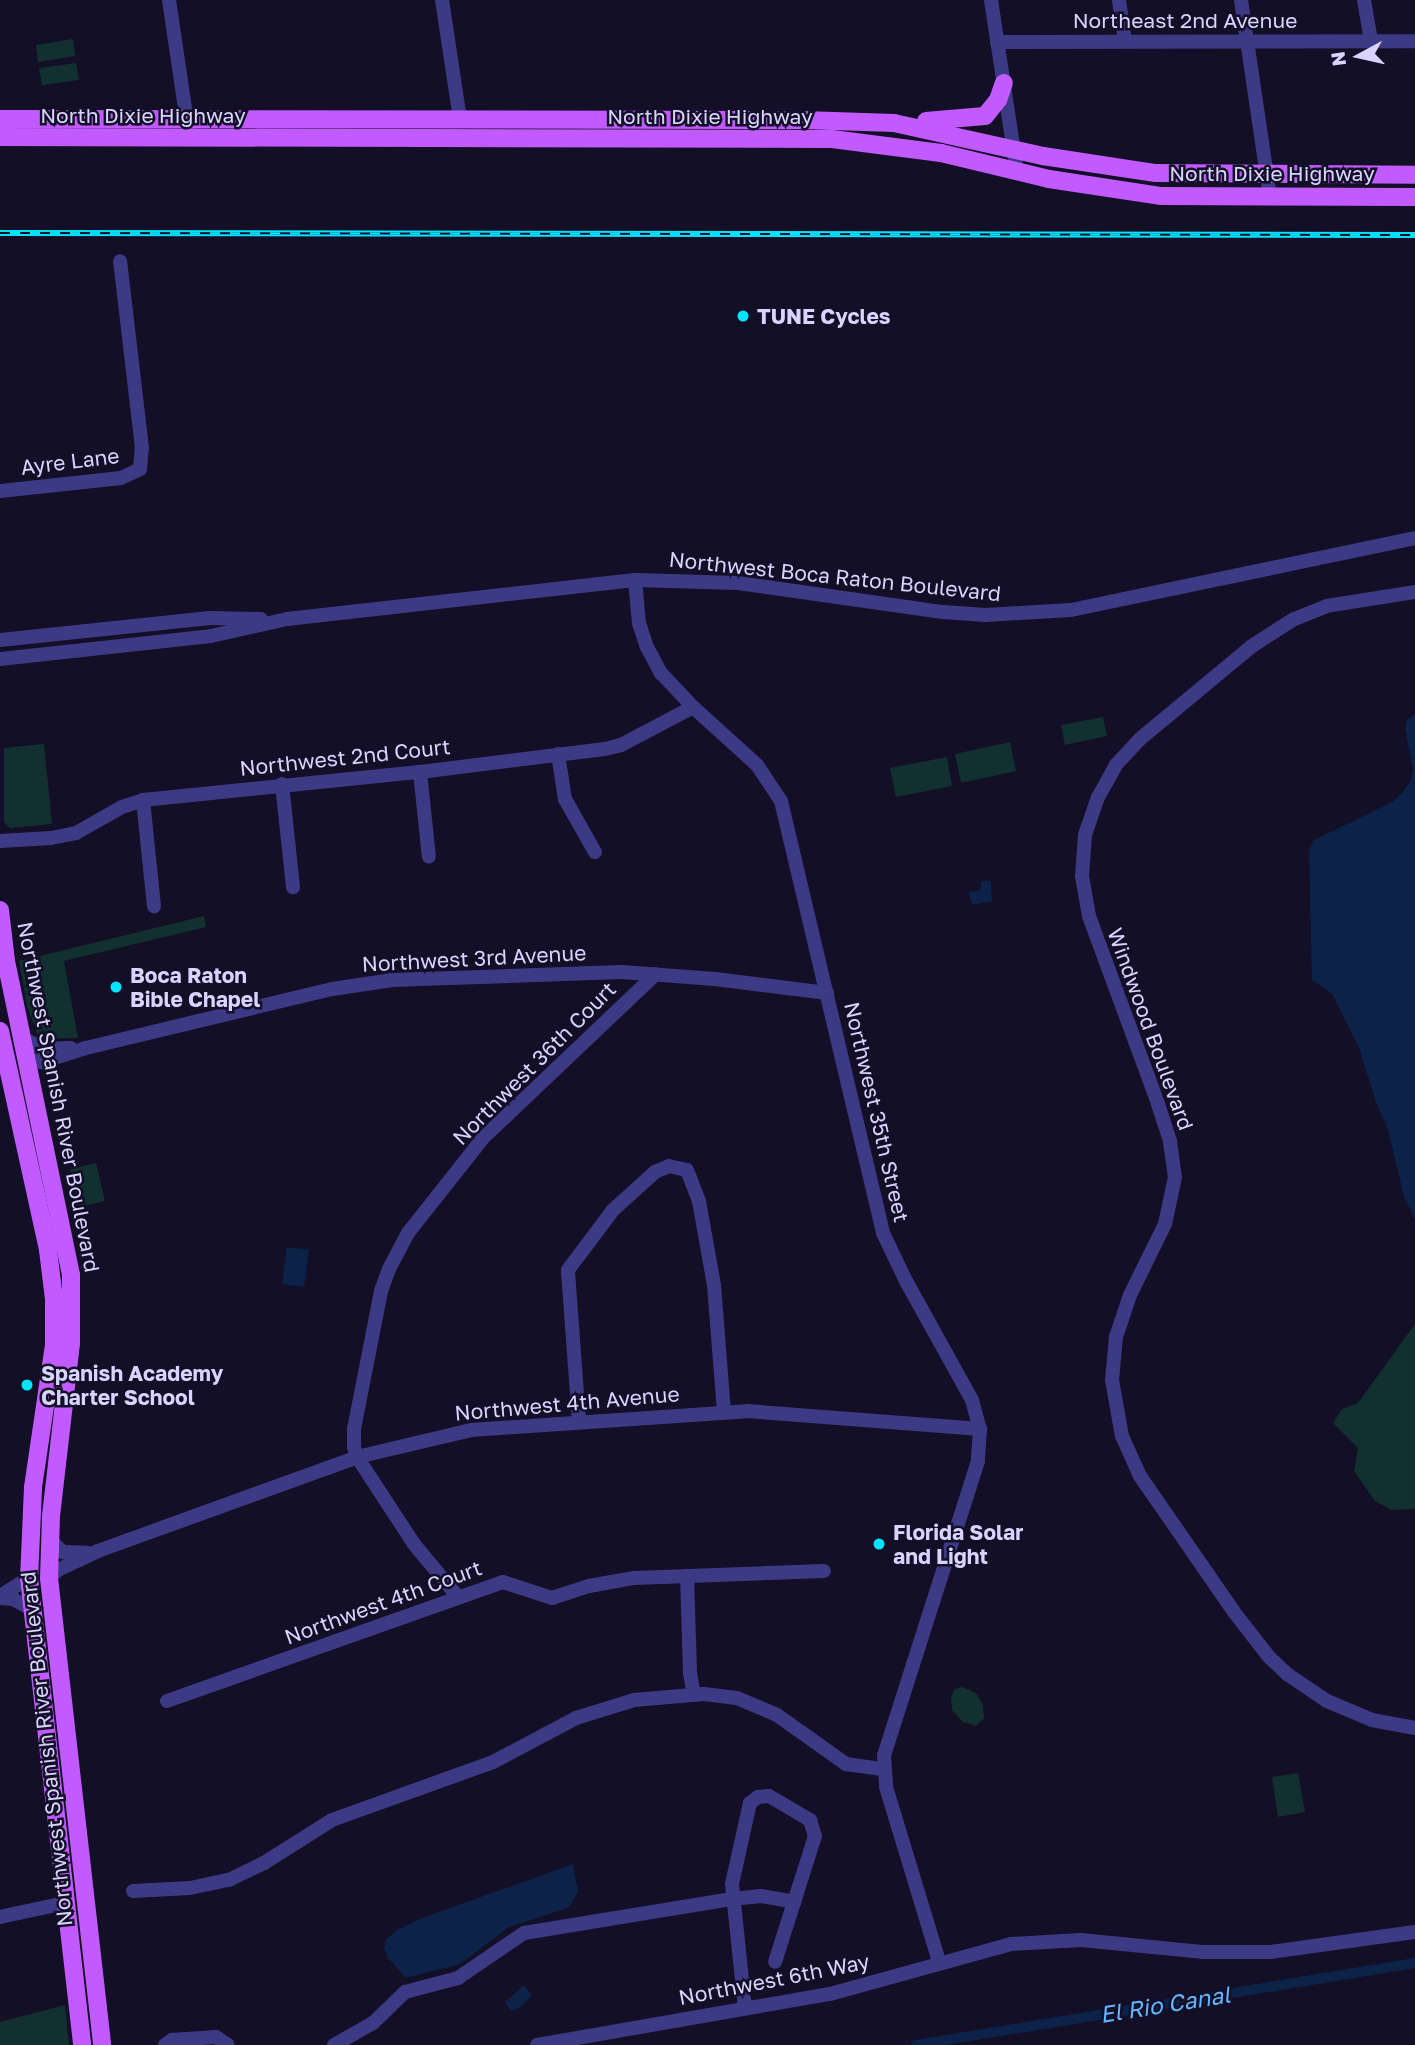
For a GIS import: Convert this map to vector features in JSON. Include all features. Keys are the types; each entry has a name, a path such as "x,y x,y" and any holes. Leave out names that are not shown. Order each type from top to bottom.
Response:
{"main road":[{"path":"894,123 978,118 991,111 1003,83"},
{"name":"North Dixie Highway","path":"0,118 460,118 894,123 1084,164 1156,173 1415,175"},
{"name":"North Dixie Highway","path":"0,137 832,139 941,153 1090,187 1162,196 1415,197"},
{"name":"Northwest Spanish River Boulevard","path":"0,910 6,961 52,1172 72,1286 71,1343 50,1540 49,1578 102,2045"},
{"path":"0,991 13,1044 27,1058"},
{"name":"Northwest Spanish River Boulevard","path":"0,1031 5,1073 50,1266 55,1315 31,1511 29,1578 82,2045"},
{"path":"5,1073 22,1083 37,1145 52,1172"},
{"path":"34,1190 56,1254 72,1286"},
{"path":"65,1903 76,1917 84,1968 99,2014"}],"street":[{"path":"169,0 190,138"},
{"path":"442,0 460,118"},
{"path":"991,0 1017,172"},
{"path":"1119,0 1125,41"},
{"path":"1241,0 1270,197"},
{"path":"1364,0 1371,41"},
{"name":"Northeast 2nd Avenue","path":"997,42 1415,41"},
{"name":"Ayre Lane","path":"0,491 121,478 137,472 141,466 120,261"},
{"name":"Northwest Boca Raton Boulevard","path":"0,659 211,636 287,619 635,580 737,583 943,612 1028,614 1083,608 1415,538"},
{"name":"Northwest 35th Street","path":"635,580 639,623 647,647 668,682 757,765 781,801 883,1233 906,1281 972,1401 980,1429 978,1461 890,1731 883,1769 939,1961"},
{"name":"Windwood Boulevard","path":"1415,592 1327,607 1294,619 1252,646 1140,739 1116,765 1098,797 1085,835 1082,876 1089,916 1170,1142 1175,1177 1165,1224 1130,1296 1116,1337 1112,1380 1122,1436 1140,1476 1241,1623 1269,1657 1306,1688 1327,1701 1372,1720 1415,1728"},
{"name":"Northwest Boca Raton Boulevard","path":"0,640 210,618 287,619"},
{"name":"Northwest 2nd Court","path":"0,841 51,838 76,833 122,807 143,800 420,772 621,745 693,707"},
{"path":"558,754 565,799 595,852"},
{"path":"420,772 429,857"},
{"path":"282,784 293,887"},
{"path":"143,800 154,905"},
{"name":"Northwest 3rd Avenue","path":"27,1058 41,1062 86,1048 332,989 392,980 622,972 827,993"},
{"name":"Northwest 36th Court","path":"357,1457 354,1429 381,1292 388,1269 408,1233 483,1138 656,974"},
{"name":"Northwest 3rd Avenue","path":"23,1038 43,1049 86,1048"},
{"path":"579,1421 568,1270 614,1210 655,1172 669,1166 687,1170 693,1180 714,1285 724,1412"},
{"name":"Northwest 4th Avenue","path":"49,1578 58,1570 92,1553 357,1457 471,1430 768,1411 980,1429"},
{"path":"357,1457 415,1544 458,1597"},
{"name":"Northwest 4th Avenue","path":"50,1540 63,1552 92,1553"},
{"name":"Northwest 4th Court","path":"167,1701 503,1582 552,1598 611,1581 824,1572"},
{"path":"687,1576 690,1673 694,1695"},
{"path":"0,1597 29,1578"},
{"path":"0,1597 18,1601 31,1609"},
{"path":"133,1891 190,1888 229,1880 264,1863 332,1820 493,1762 598,1709 634,1699 726,1696 758,1705 846,1764 883,1769"},
{"path":"746,2008 732,1884 750,1803 758,1797 780,1800 810,1820 815,1836 775,1962"},
{"path":"340,2044 373,2022 405,1992 458,1978 524,1933 732,1899 761,1896 794,1902"},
{"path":"0,1917 65,1903"},
{"name":"Northwest 6th Way","path":"537,2045 830,1994 998,1946 1058,1940 1204,1952 1270,1952 1415,1932"},
{"path":"165,2045 172,2040 216,2037 228,2045"}],"green space":[{"path":"73,39 75,56 38,62 36,45"},
{"path":"76,63 79,80 42,85 39,68"},
{"path":"1103,717 1107,736 1065,745 1061,725"},
{"path":"1010,742 1016,771 961,783 955,754"},
{"path":"44,744 52,824 10,828 4,822 4,748"},
{"path":"947,757 952,786 896,797 890,768"},
{"path":"204,916 206,927 64,961 78,1038 39,1039 27,1006 19,961"},
{"path":"96,1163 105,1201 79,1207 70,1169"},
{"path":"1415,1324 1415,1509 1392,1510 1375,1501 1354,1471 1358,1448 1333,1423 1342,1409 1358,1403"},
{"path":"963,1687 977,1694 983,1705 984,1718 976,1726 963,1722 952,1710 951,1696 955,1689"},
{"path":"1298,1773 1305,1812 1278,1817 1272,1777"},
{"path":"65,2005 69,2045 0,2045 0,2022"}],"water":[{"path":"1415,714 1415,1219 1404,1197 1388,1130 1359,1048 1332,994 1312,980 1309,851 1314,840 1392,802 1402,793 1411,780 1413,769 1405,728 1407,720"},
{"path":"981,881 991,881 992,901 972,905 969,892 981,890"},
{"path":"287,1247 309,1250 304,1287 282,1284"},
{"path":"573,1864 578,1892 568,1908 509,1927 460,1964 406,1978 388,1958 384,1948 386,1940 397,1930 419,1919"},
{"path":"524,1985 532,1995 521,2007 511,2011 505,2002"}],"waterway":[{"name":"El Rio Canal","path":"916,2045 1415,1963"}],"railway":[{"path":"0,233 1415,235"}],"place":[{"name":"TUNE Cycles","path":"743,316"},
{"name":"Boca Raton Bible Chapel","path":"116,987"},
{"name":"Spanish Academy Charter School","path":"27,1385"},
{"name":"Florida Solar and Light","path":"879,1544"}]}
